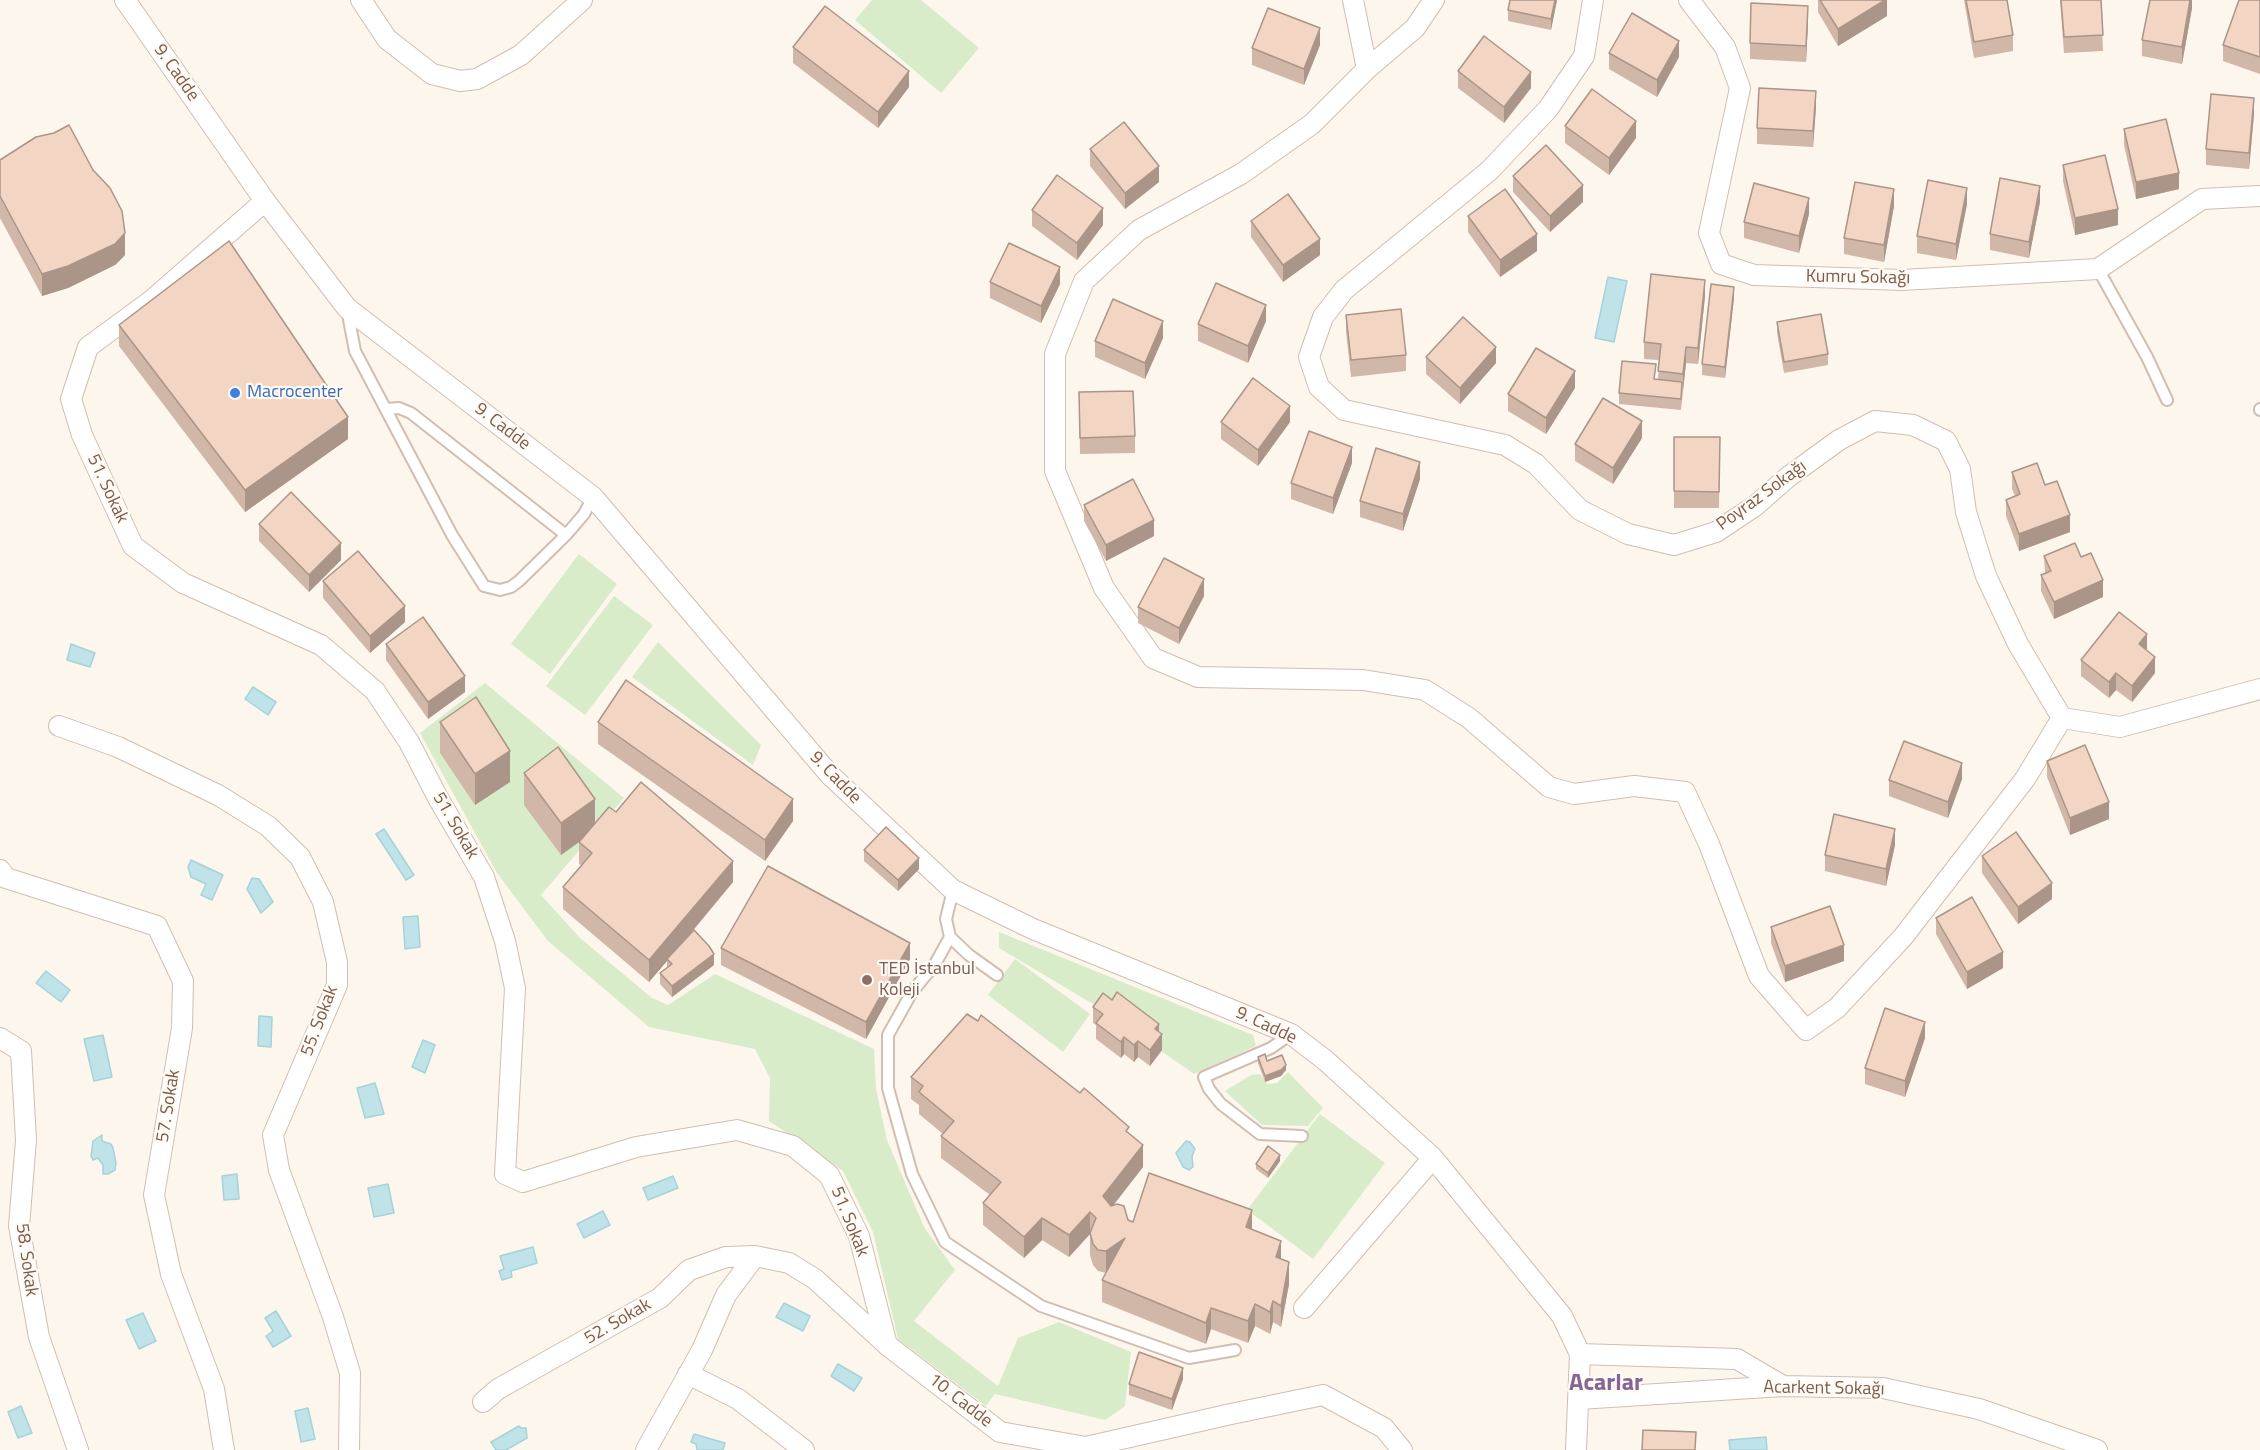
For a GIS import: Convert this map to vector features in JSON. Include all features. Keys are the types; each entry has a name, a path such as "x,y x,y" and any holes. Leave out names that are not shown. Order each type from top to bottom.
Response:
{"street":[{"name":"9. Cadde","path":"125,0 265,201 347,308 593,497 830,775 953,890 1033,929 1291,1034 1325,1060 1433,1158 1562,1316 1580,1354 1576,1450"},
{"path":"361,0 387,39 432,74 460,81 477,79 521,55 582,0"},
{"path":"1353,0 1367,69"},
{"path":"1434,0 1415,28 1367,69 1312,124 1241,174 1139,230 1084,281 1055,354 1055,471 1104,588 1154,658 1198,677 1363,680 1425,690 1469,718 1549,787 1574,794 1634,786 1685,792 1709,844 1759,976 1806,1030 1837,1008 1903,937 2025,779 2062,718 2120,727 2260,689"},
{"name":"Poyraz Sokağı","path":"1593,0 1584,56 1548,109 1489,171 1344,290 1323,317 1309,357 1319,387 1344,410 1504,445 1536,464 1580,510 1628,534 1674,545 1716,532 1755,506 1788,477 1839,440 1875,421 1913,425 1946,441 1960,470 1966,512 1986,576 2018,644 2062,718"},
{"name":"Kumru Sokağı","path":"1689,0 1725,47 1740,88 1709,233 1721,264 1754,275 1902,280 2098,269"},
{"path":"2098,269 2202,199 2260,196"},
{"name":"51. Sokak","path":"265,201 152,300 87,348 71,399 82,435 133,546 183,583 321,645 375,691 409,742 438,798 484,877 507,951 515,988 505,1174 523,1182 636,1146 737,1130 793,1146 829,1175 859,1236 887,1345"},
{"name":"55. Sokak","path":"59,726 118,747 218,795 268,826 300,857 323,902 337,962 337,985 273,1135 279,1170 333,1317 350,1373 349,1450"},
{"name":"57. Sokak","path":"0,870 6,878 157,926 183,981 182,1028 154,1195 171,1274 214,1389 224,1450"},
{"name":"58. Sokak","path":"0,1038 21,1052 26,1140 19,1226 39,1337 78,1450"},
{"path":"1304,1308 1433,1158"},
{"path":"646,1450 702,1350 726,1295 755,1256"},
{"name":"10. Cadde","path":"755,1256 789,1263 815,1279 887,1345 1000,1432 1086,1447 1323,1395 1384,1428 1402,1450"},
{"name":"52. Sokak","path":"483,1402 498,1389 660,1298 689,1270 726,1257 755,1256"},
{"path":"1580,1354 1737,1359 1783,1386"},
{"path":"688,1374 738,1399 804,1450"},
{"name":"Acarkent Sokağı","path":"1579,1399 1783,1386 1883,1388 1979,1409 2097,1450"}],"lane":[{"path":"2098,269 2147,357 2167,400"},
{"path":"347,308 355,351 452,535 484,586 500,590 511,587 566,536 584,514 593,497"},
{"path":"386,409 399,408 411,413 566,536"},
{"path":"953,890 946,919 950,937 969,955 997,975"},
{"path":"950,937 935,964 912,992 888,1035 888,1088 912,1174 945,1242 1041,1306 1189,1358 1236,1350"},
{"path":"1291,1034 1271,1048 1204,1077 1209,1089 1221,1104 1260,1134 1302,1136"}],"green space":[{"path":"872,0 921,0 979,48 941,93 855,20"},
{"path":"579,554 617,584 550,674 511,644"},
{"path":"614,596 653,625 585,715 546,686"},
{"path":"658,642 761,745 753,765 632,677"},
{"path":"485,683 624,798 541,895 580,938 652,998 668,1005 715,974 874,1049 876,1089 887,1140 924,1227 955,1270 914,1321 998,1386 1018,1338 1059,1322 1131,1352 1125,1406 1105,1420 995,1394 986,1406 898,1339 873,1232 843,1171 769,1121 770,1078 755,1049 649,1027 548,941 497,873 420,733"},
{"path":"999,932 1253,1035 1256,1046 1194,1074 1103,1010 999,948"},
{"path":"1015,959 1090,1014 1063,1052 988,995"},
{"path":"1288,1072 1323,1108 1308,1126 1262,1125 1225,1091 1251,1075 1260,1074 1267,1084 1277,1083"},
{"path":"1320,1114 1385,1163 1313,1259 1247,1210"}],"water":[{"path":"1608,277 1627,281 1614,342 1595,338"},
{"path":"71,644 95,653 90,667 67,660"},
{"path":"253,687 276,702 268,715 245,699"},
{"path":"384,829 414,875 406,880 376,834"},
{"path":"191,860 223,875 212,900 201,895 206,884 191,877 188,867"},
{"path":"252,878 259,879 273,902 261,913 247,889"},
{"path":"418,916 420,947 405,949 403,917"},
{"path":"46,971 70,990 61,1002 36,983"},
{"path":"259,1016 272,1017 271,1047 258,1046"},
{"path":"103,1035 112,1077 94,1081 84,1039"},
{"path":"423,1040 435,1045 425,1073 412,1067"},
{"path":"375,1083 384,1114 365,1118 357,1088"},
{"path":"102,1135 102,1141 111,1144 113,1148 116,1163 115,1170 108,1174 103,1174 103,1165 98,1158 93,1160 91,1156 93,1141"},
{"path":"1186,1141 1190,1142 1195,1149 1192,1156 1193,1167 1189,1170 1183,1167 1176,1153"},
{"path":"237,1174 239,1199 224,1200 222,1176"},
{"path":"673,1176 678,1188 648,1200 643,1188"},
{"path":"388,1184 394,1213 374,1217 368,1188"},
{"path":"603,1211 610,1225 584,1238 577,1224"},
{"path":"533,1247 537,1263 511,1271 512,1277 502,1280 499,1271 504,1269 500,1256"},
{"path":"784,1303 810,1316 803,1331 776,1317"},
{"path":"276,1311 291,1336 273,1347 266,1336 273,1331 265,1318"},
{"path":"143,1313 156,1341 139,1349 126,1320"},
{"path":"838,1364 862,1378 854,1391 831,1376"},
{"path":"21,1406 32,1433 18,1438 8,1412"},
{"path":"308,1408 315,1439 301,1442 295,1411"},
{"path":"519,1426 526,1428 527,1438 506,1450 496,1450 491,1442"},
{"path":"694,1434 725,1443 723,1450 697,1450 696,1444 691,1442"},
{"path":"1766,1437 1767,1450 1730,1450 1729,1440"}],"building":[{"path":"1510,0 1555,0 1551,19 1508,10"},
{"path":"1820,0 1885,0 1838,29"},
{"path":"1966,0 2007,0 2013,35 1974,42"},
{"path":"2061,0 2101,0 2103,35 2064,37"},
{"path":"2150,0 2190,0 2182,47 2142,40"},
{"path":"2239,0 2260,0 2260,57 2223,45"},
{"path":"1751,3 1808,6 1806,46 1750,43"},
{"path":"825,6 909,71 878,112 793,47"},
{"path":"1268,8 1320,28 1304,69 1252,48"},
{"path":"1632,13 1679,41 1657,80 1609,53"},
{"path":"1484,36 1531,72 1504,107 1458,71"},
{"path":"1759,88 1816,91 1813,131 1757,128"},
{"path":"1592,89 1636,121 1609,158 1565,126"},
{"path":"2211,94 2254,98 2249,153 2206,149"},
{"path":"2166,119 2179,173 2136,182 2124,129"},
{"path":"1124,122 1159,166 1125,193 1090,149"},
{"path":"69,125 93,170 110,188 122,211 125,233 115,244 68,266 42,274 0,196 0,160 36,137 54,133"},
{"path":"1546,145 1583,185 1550,216 1513,176"},
{"path":"2105,155 2118,209 2075,218 2063,165"},
{"path":"1057,175 1103,208 1077,243 1032,210"},
{"path":"2000,178 2040,186 2029,242 1990,234"},
{"path":"1928,180 1967,188 1956,244 1917,236"},
{"path":"1855,182 1894,189 1884,245 1844,238"},
{"path":"1754,183 1809,198 1799,236 1744,222"},
{"path":"1505,189 1537,234 1500,260 1468,216"},
{"path":"1288,194 1320,239 1283,265 1251,221"},
{"name":"Macrocenter","path":"229,241 348,417 245,490 119,325"},
{"path":"1009,243 1060,267 1041,306 990,282"},
{"path":"1651,274 1705,280 1698,348 1686,347 1683,374 1658,371 1661,344 1644,342"},
{"path":"1216,283 1266,305 1248,346 1198,324"},
{"path":"1711,284 1734,287 1725,367 1702,364"},
{"path":"1113,299 1163,321 1145,363 1095,341"},
{"path":"1401,309 1406,355 1351,360 1346,315"},
{"path":"1821,314 1828,354 1784,362 1777,322"},
{"path":"1463,317 1496,347 1460,388 1426,357"},
{"path":"1536,348 1575,371 1546,418 1508,394"},
{"path":"1622,361 1656,364 1654,379 1682,382 1681,399 1619,393"},
{"path":"1253,378 1290,406 1258,450 1221,422"},
{"path":"1133,391 1135,436 1080,438 1079,392"},
{"path":"1603,398 1642,421 1613,468 1575,444"},
{"path":"1309,431 1352,447 1333,498 1291,483"},
{"path":"1674,437 1720,437 1719,492 1674,491"},
{"path":"1376,448 1420,462 1403,514 1360,501"},
{"path":"2037,463 2045,485 2057,481 2070,515 2019,534 2006,500 2020,494 2012,472"},
{"path":"1133,479 1154,520 1106,545 1084,505"},
{"path":"291,492 341,543 309,575 259,524"},
{"path":"2075,543 2081,557 2091,553 2103,580 2054,602 2041,575 2051,571 2044,556"},
{"path":"358,551 405,606 370,636 323,581"},
{"path":"1164,558 1204,579 1179,628 1138,607"},
{"path":"2119,612 2147,634 2139,644 2155,657 2132,686 2116,673 2109,682 2081,660"},
{"path":"423,617 465,676 428,702 386,644"},
{"path":"626,680 793,799 765,840 598,722"},
{"path":"476,697 510,751 475,774 440,722"},
{"path":"1904,741 1962,763 1948,802 1889,780"},
{"path":"2085,745 2109,802 2070,818 2047,761"},
{"path":"558,747 595,799 561,823 524,773"},
{"path":"641,782 733,861 649,960 563,887 592,853 579,842 609,807 616,812"},
{"path":"1834,814 1895,829 1886,869 1825,855"},
{"path":"886,827 919,858 898,880 864,850"},
{"path":"2016,832 2052,883 2018,907 1982,856"},
{"path":"768,866 910,943 866,1022 721,948"},
{"path":"1972,897 2003,952 1967,972 1936,918"},
{"path":"1830,906 1844,945 1785,966 1771,927"},
{"path":"694,930 714,954 672,986 660,973 672,964 667,959"},
{"path":"1117,992 1159,1024 1155,1029 1162,1034 1150,1050 1138,1041 1134,1045 1124,1037 1121,1042 1096,1023 1103,1014 1093,1007 1103,993 1112,1000"},
{"path":"1885,1008 1925,1022 1905,1081 1865,1068"},
{"path":"967,1014 978,1021 981,1015 1080,1093 1084,1088 1129,1127 1126,1131 1143,1145 1103,1196 1111,1206 1117,1204 1124,1206 1128,1220 1133,1222 1149,1173 1252,1210 1246,1227 1281,1241 1276,1257 1289,1262 1281,1306 1273,1301 1270,1312 1255,1304 1248,1321 1211,1308 1206,1323 1102,1280 1125,1238 1106,1251 1098,1250 1093,1244 1090,1233 1096,1218 1090,1212 1069,1235 1042,1218 1024,1237 983,1203 1001,1182 941,1136 954,1121 919,1092 923,1086 911,1077"},
{"path":"1265,1054 1267,1061 1282,1055 1286,1065 1281,1070 1265,1076 1258,1057"},
{"path":"1268,1146 1280,1155 1268,1173 1256,1164"},
{"path":"1139,1352 1183,1368 1172,1399 1129,1384"},
{"path":"1643,1430 1696,1432 1695,1450 1642,1450"}],"place":[{"name":"Macrocenter","path":"235,393"},
{"name":"TED İstanbul Koleji","path":"867,980"}],"district":[{"name":"Acarlar","path":"1606,1384"}]}
